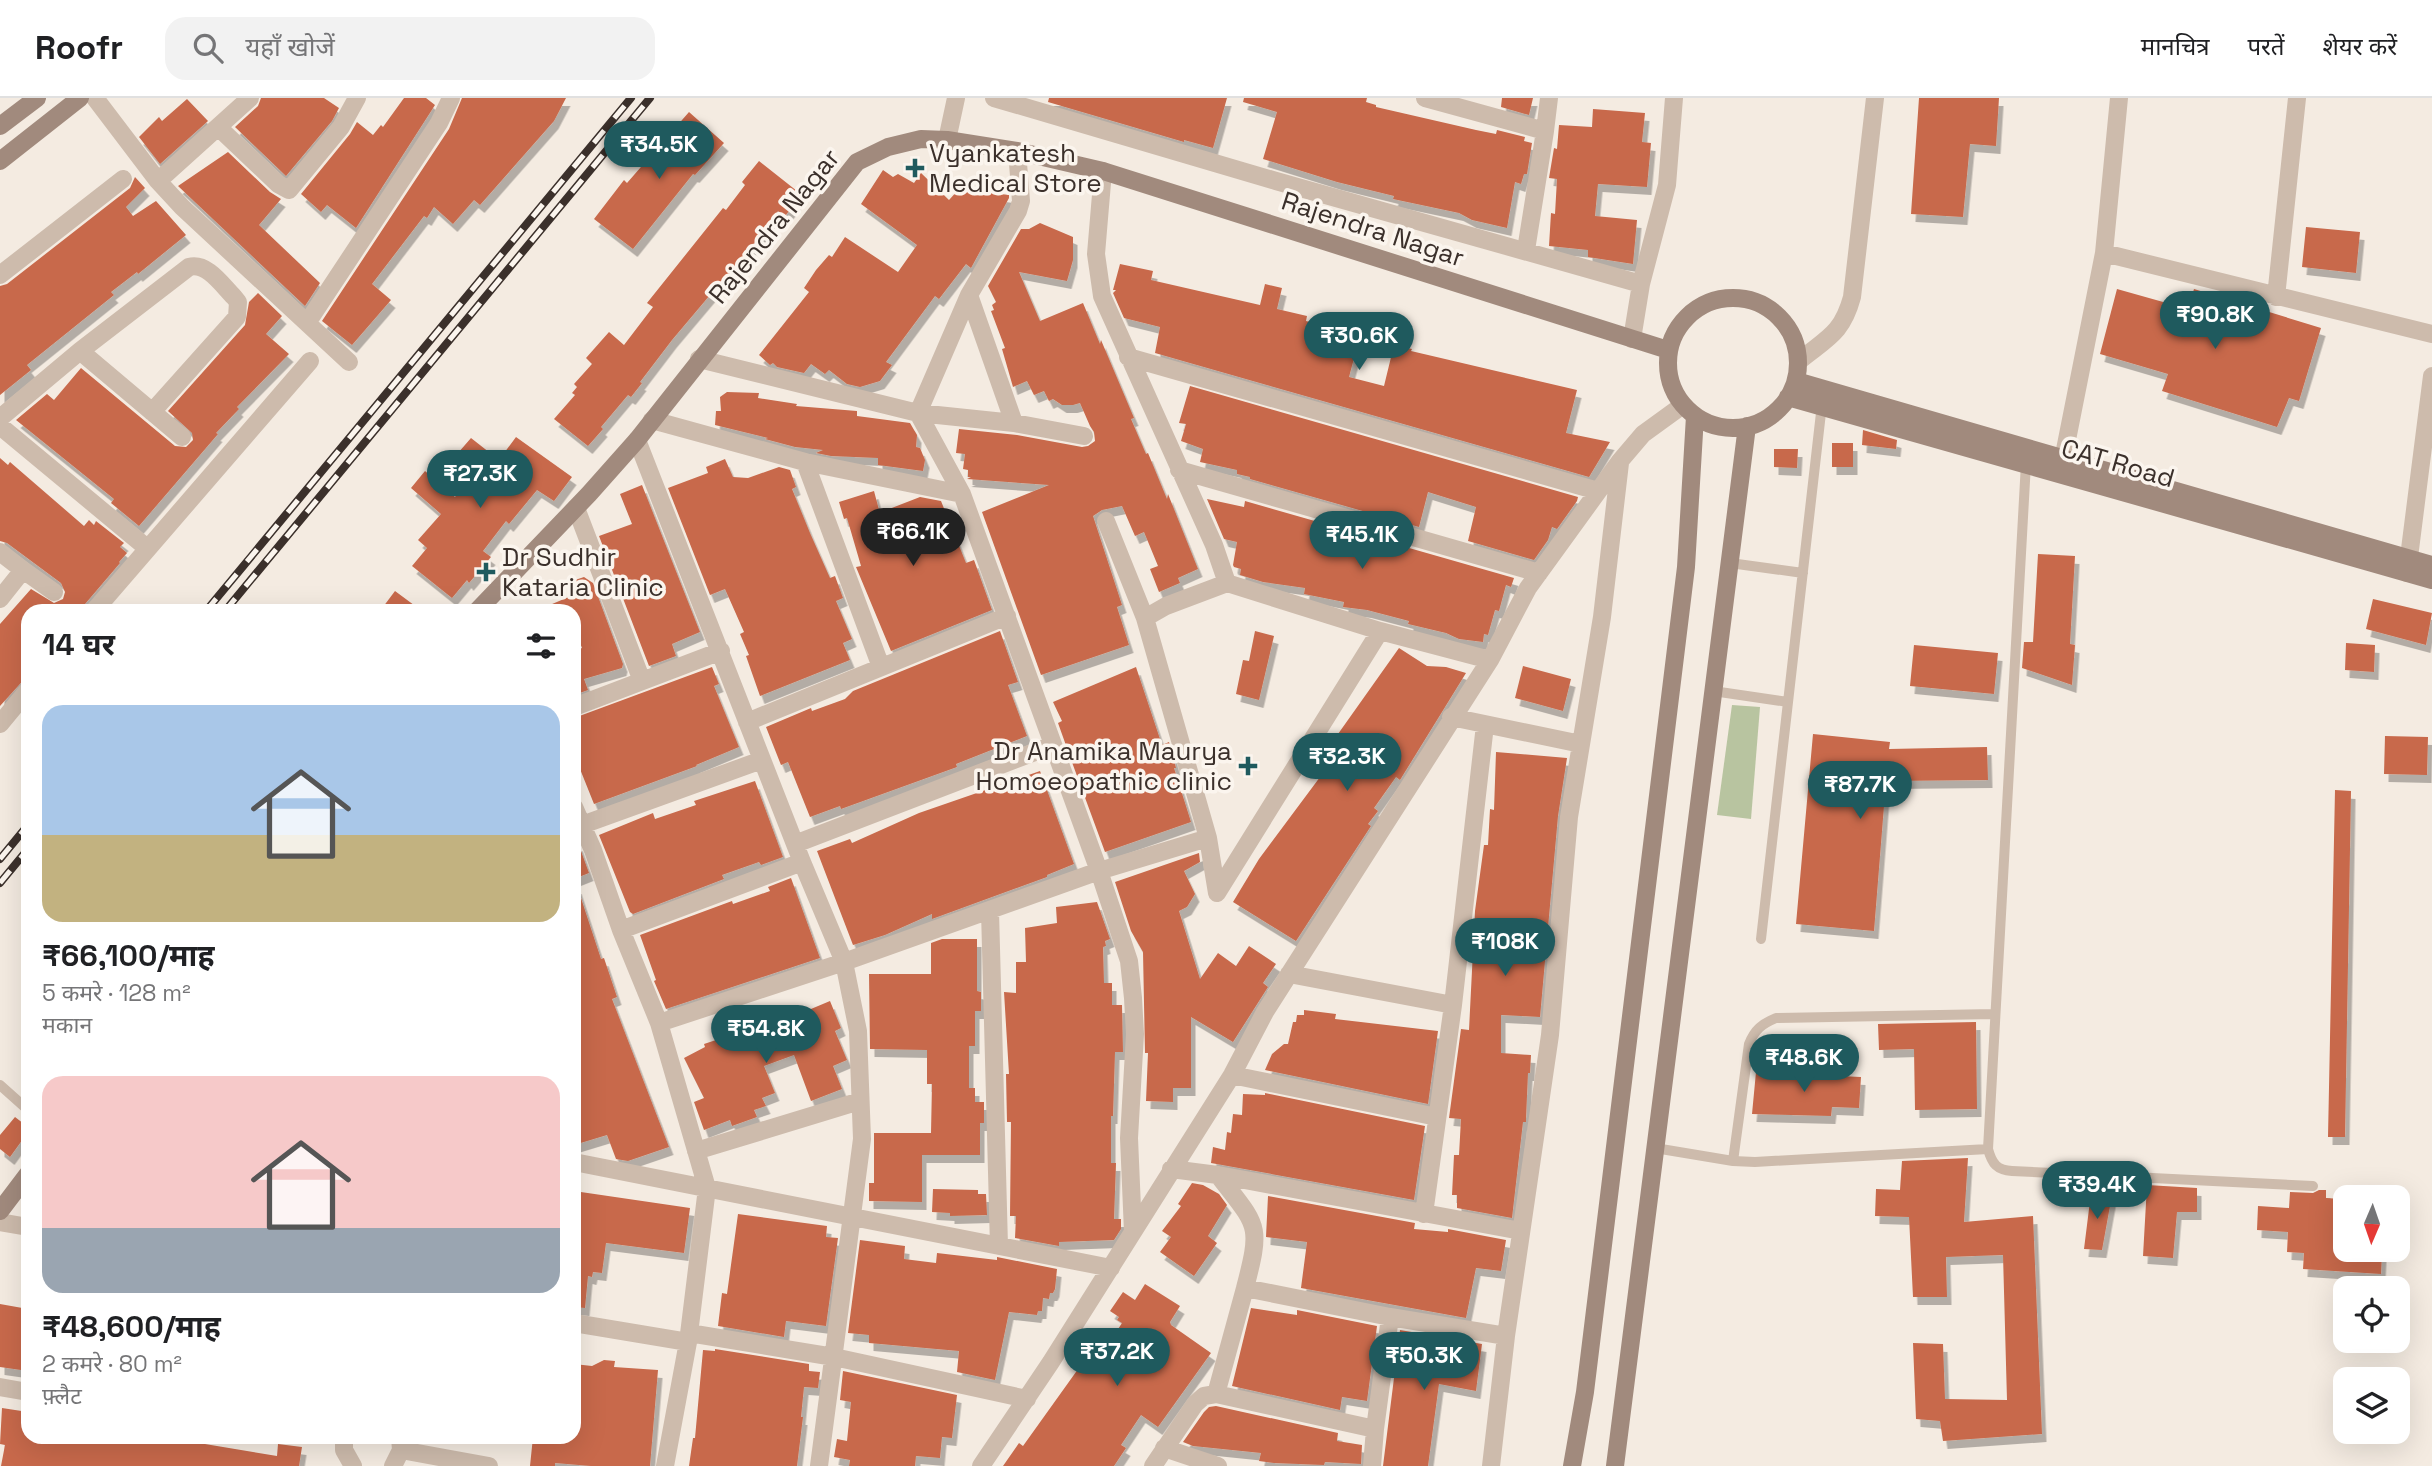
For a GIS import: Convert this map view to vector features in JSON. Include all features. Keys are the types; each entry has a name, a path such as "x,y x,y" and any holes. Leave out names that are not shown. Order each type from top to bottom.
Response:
{"main road":[{"path":"0,126 37,98"},
{"path":"0,161 80,98"},
{"name":"Rajendra Nagar","path":"486,604 637,440 858,162 888,147 922,139 947,140 1017,151 1103,171 1668,350"},
{"path":"1733,297 1752,300 1770,309 1785,323 1795,341 1799,361 1792,389 1769,418 1747,426 1720,427 1689,411 1673,389 1668,370 1668,350 1674,333 1684,318 1715,299 1733,297"},
{"name":"CAT Road","path":"1792,389 2408,566 2432,580"},
{"path":"1572,1466 1587,1378 1686,567 1689,411"},
{"path":"1615,1466 1747,426"},
{"name":"CAT Road","path":"2408,566 2432,565"},
{"path":"0,1211 21,1183"}],"street":[{"path":"95,98 158,181 182,207 349,362"},
{"path":"158,181 250,98"},
{"path":"218,127 278,184 289,190 341,127 356,98"},
{"path":"947,140 956,98"},
{"path":"994,98 1040,104 1302,189 1641,284"},
{"path":"1425,98 1545,131"},
{"path":"1526,250 1549,98"},
{"path":"1632,339 1641,284 1668,185 1674,98"},
{"path":"1799,361 1839,328 1852,297 1874,98"},
{"path":"2062,466 2104,253 2119,98"},
{"path":"2276,297 2297,98"},
{"path":"307,323 445,100"},
{"path":"918,413 969,295 1018,211 1021,201 1017,151"},
{"path":"1103,171 1096,254 1102,296 1214,545 1227,583"},
{"path":"0,275 123,178"},
{"path":"2104,253 2432,334"},
{"path":"0,418 79,351 189,267 204,267 238,302 237,317 152,412"},
{"path":"969,295 1014,423"},
{"path":"79,351 182,437"},
{"path":"1128,358 1598,491"},
{"path":"699,359 918,413 1014,423 1084,436"},
{"path":"100,604 310,360"},
{"path":"2408,566 2432,376"},
{"path":"984,1465 1232,1075 1265,1012 1451,717 1490,660 1528,588 1620,461 1643,434 1689,411"},
{"path":"918,413 962,494 1129,961 1135,1034 1129,1138 1133,1232"},
{"path":"652,420 806,462 962,494"},
{"path":"0,426 147,548"},
{"path":"637,440 795,845 844,962 858,1031 862,1139 819,1466"},
{"path":"1491,1466 1506,1336 1550,1035 1569,817 1602,617 1620,461"},
{"path":"806,462 881,667"},
{"path":"1180,470 1539,573"},
{"path":"576,508 642,681"},
{"path":"1106,521 1144,618 1208,838 1217,893 1381,631"},
{"path":"0,552 54,592"},
{"path":"0,599 23,570"},
{"path":"1144,618 1166,606 1227,583 1381,631 1490,660"},
{"path":"747,722 1007,616"},
{"path":"581,704 721,650"},
{"path":"0,724 21,698"},
{"path":"1451,717 1581,744"},
{"path":"1424,1214 1453,1005 1485,725"},
{"path":"795,845 1053,745"},
{"path":"665,1466 688,1338 707,1188 659,1023 582,825 762,760"},
{"path":"659,1023 844,962 1099,871 1208,838"},
{"path":"621,930 802,862"},
{"path":"990,911 999,1246"},
{"path":"1289,974 1453,1005"},
{"path":"1232,1075 1437,1117"},
{"path":"696,1151 860,1101"},
{"path":"581,1163 1111,1268"},
{"path":"1171,1169 1218,1175 1521,1231"},
{"path":"1216,1394 1256,1242 1255,1227 1250,1217 1218,1175"},
{"path":"0,1223 21,1226"},
{"path":"1245,1288 1390,1317 1506,1336"},
{"path":"1372,1466 1390,1317"},
{"path":"581,1324 834,1357 1027,1399"},
{"path":"0,1387 21,1391"},
{"path":"1153,1466 1204,1395 1216,1394 1376,1429"},
{"path":"342,1444 353,1466"},
{"path":"1164,1448 1218,1466"},
{"path":"398,1451 489,1466"}],"lane":[{"path":"1761,939 1823,398"},
{"path":"2026,456 1988,1149 1995,1166 2002,1170 2313,1186"},
{"path":"1730,563 1803,573"},
{"path":"1713,691 1788,702"},
{"path":"1732,1161 1749,1044 1754,1032 1764,1024 1776,1018 1994,1014"},
{"path":"0,1085 21,1104"},
{"path":"1655,1148 1732,1161 1755,1162 1988,1149"}],"green space":[{"path":"1732,705 1760,707 1751,819 1717,815"}],"building":[{"path":"261,98 324,98 339,108 332,121 286,176 235,127 258,106"},
{"path":"404,98 426,98 435,105 356,228 327,205 321,212 301,194 357,122 373,135 381,125 383,127"},
{"path":"462,98 566,98 554,121 480,205 474,200 453,224 434,207 427,218 424,216 372,284 391,300 352,345 322,321 449,129"},
{"path":"1049,98 1227,98 1213,148 1048,102"},
{"path":"1244,98 1367,98 1366,102 1376,107 1476,130 1496,134 1497,130 1525,137 1524,141 1532,143 1527,174 1524,174 1521,184 1515,182 1507,228 1472,220 1459,213 1393,199 1394,196 1263,159 1277,112 1243,102"},
{"path":"1502,98 1533,98 1529,115 1501,107"},
{"path":"1919,98 1999,98 1996,146 1970,144 1963,217 1911,214"},
{"path":"187,99 208,121 160,164 139,137 159,117 162,121"},
{"path":"1593,109 1645,113 1642,142 1651,143 1647,187 1598,184 1595,216 1637,220 1633,264 1588,257 1588,250 1549,246 1551,213 1555,214 1557,179 1549,178 1554,148 1557,149 1559,125 1592,127"},
{"path":"689,112 724,143 695,175 693,174 633,249 594,219 624,180 627,183"},
{"path":"228,152 281,199 259,225 320,283 305,306 178,186"},
{"path":"759,161 802,195 785,216 778,211 729,278 726,276 672,340 631,397 628,395 588,446 554,419 575,395 572,393 577,387 574,384 592,364 586,358 609,332 624,345 653,307 647,303 723,208 726,210 745,185 742,182"},
{"path":"883,170 893,177 898,174 914,183 921,173 949,200 959,189 1009,195 1009,198 971,268 966,264 939,299 935,296 886,362 892,365 880,381 860,387 847,384 829,370 825,374 811,364 804,373 777,367 773,363 770,365 759,355 809,292 804,288 816,270 829,255 832,257 845,237 898,272 917,245 861,204"},
{"path":"135,177 145,188 126,207 133,216 156,201 186,235 111,292 114,295 27,365 31,370 0,395 0,286 7,284 130,188"},
{"path":"1040,223 1073,237 1073,260 1067,281 1019,272 1040,321 1083,303 1167,499 1168,494 1198,569 1178,578 1180,583 1159,592 1150,569 1158,566 1144,532 1135,536 1122,506 1102,510 1093,516 1122,605 1117,607 1129,645 1041,675 982,512 1049,485 967,479 971,477 968,477 968,470 963,469 965,454 956,453 959,429 1017,435 1082,447 1095,441 1094,432 1080,403 1062,405 1053,399 1049,401 1044,391 1034,395 1027,381 1013,387 1002,349 1005,348 991,311 994,310 992,305 996,302 988,286 1021,229 1029,229"},
{"path":"2306,227 2360,232 2356,273 2302,267"},
{"path":"1120,264 1153,271 1151,280 1260,305 1265,284 1282,288 1277,309 1307,316 1306,321 1361,332 1349,377 1384,386 1394,345 1577,390 1566,433 1610,442 1589,477 1155,353 1160,327 1124,318 1113,293 1116,290 1113,290"},
{"path":"2117,289 2188,309 2194,289 2321,328 2299,401 2289,398 2277,427 2162,391 2168,374 2100,354"},
{"path":"258,293 282,316 266,334 289,354 237,407 239,409 139,526 111,503 114,499 16,420 47,394 54,400 81,368 175,446 186,447 193,440 192,433 168,411 245,325 249,302"},
{"path":"1190,386 1578,497 1577,501 1557,529 1552,527 1548,540 1534,560 1468,541 1476,507 1428,492 1419,527 1250,479 1237,474 1237,470 1200,462 1203,449 1181,441 1186,424 1179,423"},
{"path":"727,392 759,393 758,398 797,404 796,406 857,411 857,416 910,423 917,435 916,447 920,448 925,460 923,471 878,465 878,458 816,453 823,450 795,447 715,425 716,411 721,411 720,397"},
{"path":"1863,430 1897,440 1896,449 1862,445"},
{"path":"516,437 572,477 554,501 537,490 509,524 506,521 483,551 491,557 452,598 412,566 427,548 418,540 441,514 411,488 425,471 455,497 476,468 458,453 471,438 499,460"},
{"path":"1832,443 1853,443 1853,467 1832,467"},
{"path":"1774,449 1798,449 1797,468 1774,467"},
{"path":"0,458 8,465 10,462 84,526 89,520 94,525 96,521 124,543 120,547 127,553 85,604 21,604 21,683 0,706 0,624 31,589 54,603 63,599 65,592 61,583 7,543 0,541"},
{"path":"725,459 733,477 748,478 779,467 790,470 796,487 792,489 810,533 830,578 835,576 843,598 836,601 852,639 843,643 850,660 760,696 746,656 749,655 740,634 744,632 725,589 710,595 668,488 708,473 706,467"},
{"path":"642,485 700,632 672,644 676,656 649,666 599,536 632,524 620,494"},
{"path":"874,491 879,510 884,511 920,497 941,501 966,563 974,560 992,610 891,651 856,567 861,566 847,518 844,519 839,502"},
{"path":"1207,499 1244,507 1245,501 1514,578 1511,587 1506,585 1499,611 1495,610 1488,635 1484,634 1483,642 1459,639 1408,624 1409,621 1343,607 1344,602 1304,594 1305,588 1263,582 1240,575 1241,569 1233,565 1237,542 1224,539"},
{"path":"2038,554 2075,556 2070,644 2075,645 2072,685 2022,668 2024,642 2033,642"},
{"path":"584,577 593,583 623,664 622,668 584,679 588,690 581,692 581,604 552,604 571,596 566,583"},
{"path":"395,591 413,604 385,604"},
{"path":"2373,599 2432,613 2426,645 2366,629"},
{"path":"1000,631 1018,682 1008,685 1027,736 956,764 957,767 841,809 840,806 810,817 788,762 781,765 766,727 811,708 812,711 845,699 853,691"},
{"path":"1255,631 1274,636 1259,700 1236,694 1243,660 1249,661"},
{"path":"2346,643 2375,645 2374,672 2345,670"},
{"path":"1914,645 1998,653 1994,694 1910,686"},
{"path":"1399,648 1427,666 1446,667 1466,673 1400,780 1396,777 1374,808 1378,811 1368,824 1371,826 1296,941 1233,902 1259,859 1326,769 1322,766 1342,737 1338,734"},
{"path":"1523,666 1571,679 1563,711 1515,698"},
{"path":"712,667 719,684 714,686 739,747 697,766 594,804 581,772 581,715"},
{"path":"1136,667 1162,745 1169,742 1191,822 1105,852 1058,723 1062,721 1053,702"},
{"path":"1813,734 1890,742 1889,749 1987,747 1988,780 1886,781 1874,931 1796,924"},
{"path":"2385,736 2428,737 2427,775 2384,774"},
{"path":"1496,752 1567,758 1558,816 1540,1017 1501,1015 1501,1053 1531,1055 1526,1122 1523,1122 1512,1218 1457,1208 1457,1195 1452,1195 1454,1155 1459,1155 1461,1119 1449,1118 1461,1029 1469,1030 1475,911 1484,845 1488,845 1490,809 1494,810"},
{"path":"1040,771 1074,864 1047,877 932,919 932,914 885,935 853,945 817,851 850,839 852,843 919,813"},
{"path":"755,781 783,857 722,875 724,879 633,914 630,912 599,835 653,813 655,819 696,805 694,801"},
{"path":"2335,790 2351,791 2345,1137 2328,1137"},
{"path":"581,851 589,873 581,876"},
{"path":"1199,853 1200,862 1184,871 1195,894 1187,907 1179,911 1200,979 1218,953 1236,966 1249,946 1276,964 1263,983 1268,987 1233,1042 1191,1017 1191,1088 1173,1088 1173,1102 1146,1101 1148,1053 1145,1053 1143,952 1131,931 1115,882"},
{"path":"791,878 820,958 666,1009 640,935 732,901 733,904 770,891 768,887"},
{"path":"581,898 617,997 612,999 669,1147 628,1161 616,1159 607,1135 581,1143"},
{"path":"1097,902 1110,939 1105,941 1106,946 1103,947 1104,983 1112,983 1112,1005 1122,1005 1123,1052 1115,1052 1111,1116 1111,1163 1116,1163 1114,1219 1121,1219 1121,1229 1114,1240 1059,1242 1059,1246 1015,1238 1016,1216 1010,1216 1011,1122 1007,1122 1006,1074 1009,1074 1004,992 1016,993 1016,962 1026,962 1025,928 1057,923 1056,907"},
{"path":"942,939 977,939 977,991 981,992 981,1011 975,1011 975,1046 969,1046 969,1088 975,1088 975,1102 984,1102 984,1123 980,1123 980,1155 922,1155 922,1202 869,1201 869,1183 874,1183 874,1133 931,1133 932,1084 927,1084 927,1050 870,1049 869,974 931,974 931,943"},
{"path":"830,1001 841,1028 835,1031 847,1060 833,1066 842,1089 811,1101 794,1055 764,1066 775,1093 762,1098 766,1106 754,1110 757,1117 732,1126 730,1120 704,1130 694,1102 704,1098 684,1058 705,1047 704,1044 728,1036 730,1043"},
{"path":"1304,1010 1336,1014 1335,1019 1438,1031 1428,1104 1265,1070 1272,1054 1284,1044 1288,1044 1293,1022 1296,1022 1297,1015 1304,1015"},
{"path":"1976,1022 1977,1109 1915,1110 1914,1049 1879,1050 1878,1024"},
{"path":"1756,1072 1861,1077 1859,1108 1832,1107 1831,1116 1752,1114"},
{"path":"1265,1093 1425,1126 1414,1200 1211,1163 1213,1147 1225,1150 1227,1132 1231,1133 1233,1114 1242,1115 1243,1094"},
{"path":"15,1117 21,1122 21,1142 10,1157 0,1149 0,1135"},
{"path":"1968,1158 1964,1222 2033,1216 2042,1434 1943,1441 1940,1421 1916,1419 1913,1343 1943,1344 1945,1399 2007,1400 2003,1255 1946,1257 1947,1297 1913,1297 1909,1217 1875,1216 1876,1189 1900,1190 1902,1161"},
{"path":"1192,1183 1203,1185 1219,1194 1227,1205 1208,1236 1217,1243 1194,1276 1160,1252 1171,1237 1162,1231 1181,1206 1178,1204"},
{"path":"2147,1185 2197,1188 2197,1212 2177,1212 2173,1258 2143,1256"},
{"path":"933,1189 978,1190 978,1194 986,1194 987,1215 950,1216 950,1213 932,1212"},
{"path":"2326,1190 2326,1198 2333,1198 2333,1262 2382,1262 2381,1274 2303,1269 2304,1253 2287,1252 2288,1232 2257,1230 2258,1206 2289,1208 2290,1192 2313,1193"},
{"path":"581,1192 690,1208 684,1253 606,1243 602,1273 593,1272 592,1277 588,1276 585,1308 581,1308"},
{"path":"2091,1193 2112,1195 2102,1250 2084,1249"},
{"path":"1268,1196 1415,1223 1414,1229 1448,1232 1448,1229 1506,1240 1501,1271 1476,1268 1466,1318 1301,1288 1307,1242 1266,1237"},
{"path":"738,1214 827,1226 826,1237 838,1238 826,1326 786,1321 784,1337 718,1326 722,1293 727,1294"},
{"path":"860,1240 905,1246 904,1259 936,1263 937,1253 997,1260 997,1257 1057,1269 1055,1289 1050,1293 1049,1299 1043,1298 1042,1311 1038,1311 1037,1315 1009,1312 995,1380 957,1372 959,1351 869,1343 869,1335 848,1333"},
{"path":"1145,1284 1180,1306 1170,1322 1171,1325 1211,1353 1158,1427 1141,1415 1121,1445 1126,1448 1114,1466 1003,1466 1019,1443 1023,1446 1091,1351 1100,1357 1122,1323 1117,1320 1119,1317 1110,1311 1123,1292 1135,1300"},
{"path":"0,1304 21,1308 21,1370 0,1367"},
{"path":"1251,1308 1297,1315 1297,1310 1377,1326 1367,1401 1342,1397 1340,1410 1232,1386"},
{"path":"1400,1330 1482,1344 1476,1391 1439,1384 1428,1466 1383,1466"},
{"path":"715,1349 809,1364 809,1371 820,1372 818,1388 804,1387 797,1466 689,1466 695,1438 703,1350"},
{"path":"604,1360 615,1361 614,1367 658,1370 650,1466 555,1463 555,1466 530,1466 532,1444 581,1444 581,1365 592,1366"},
{"path":"843,1371 957,1395 952,1438 942,1437 940,1458 916,1456 915,1466 849,1466 850,1460 834,1457 837,1439 847,1441 851,1402 840,1400"},
{"path":"1216,1406 1338,1433 1337,1441 1362,1445 1361,1464 1274,1463 1259,1461 1261,1453 1193,1446 1183,1442 1204,1412 1209,1407"},
{"path":"2,1408 21,1411 21,1444 205,1444 277,1456 278,1444 302,1447 299,1466 1,1466 5,1445 0,1444"}],"railway":[{"path":"212,604 631,98"},
{"path":"231,604 650,98"},
{"path":"0,859 21,834"},
{"path":"0,883 21,858"}],"place":[{"name":"Vyankatesh Medical Store","path":"915,168"},
{"name":"Dr Sudhir Kataria Clinic","path":"486,572"},
{"name":"Dr Anamika Maurya Homoeopathic clinic","path":"1248,766"}]}
